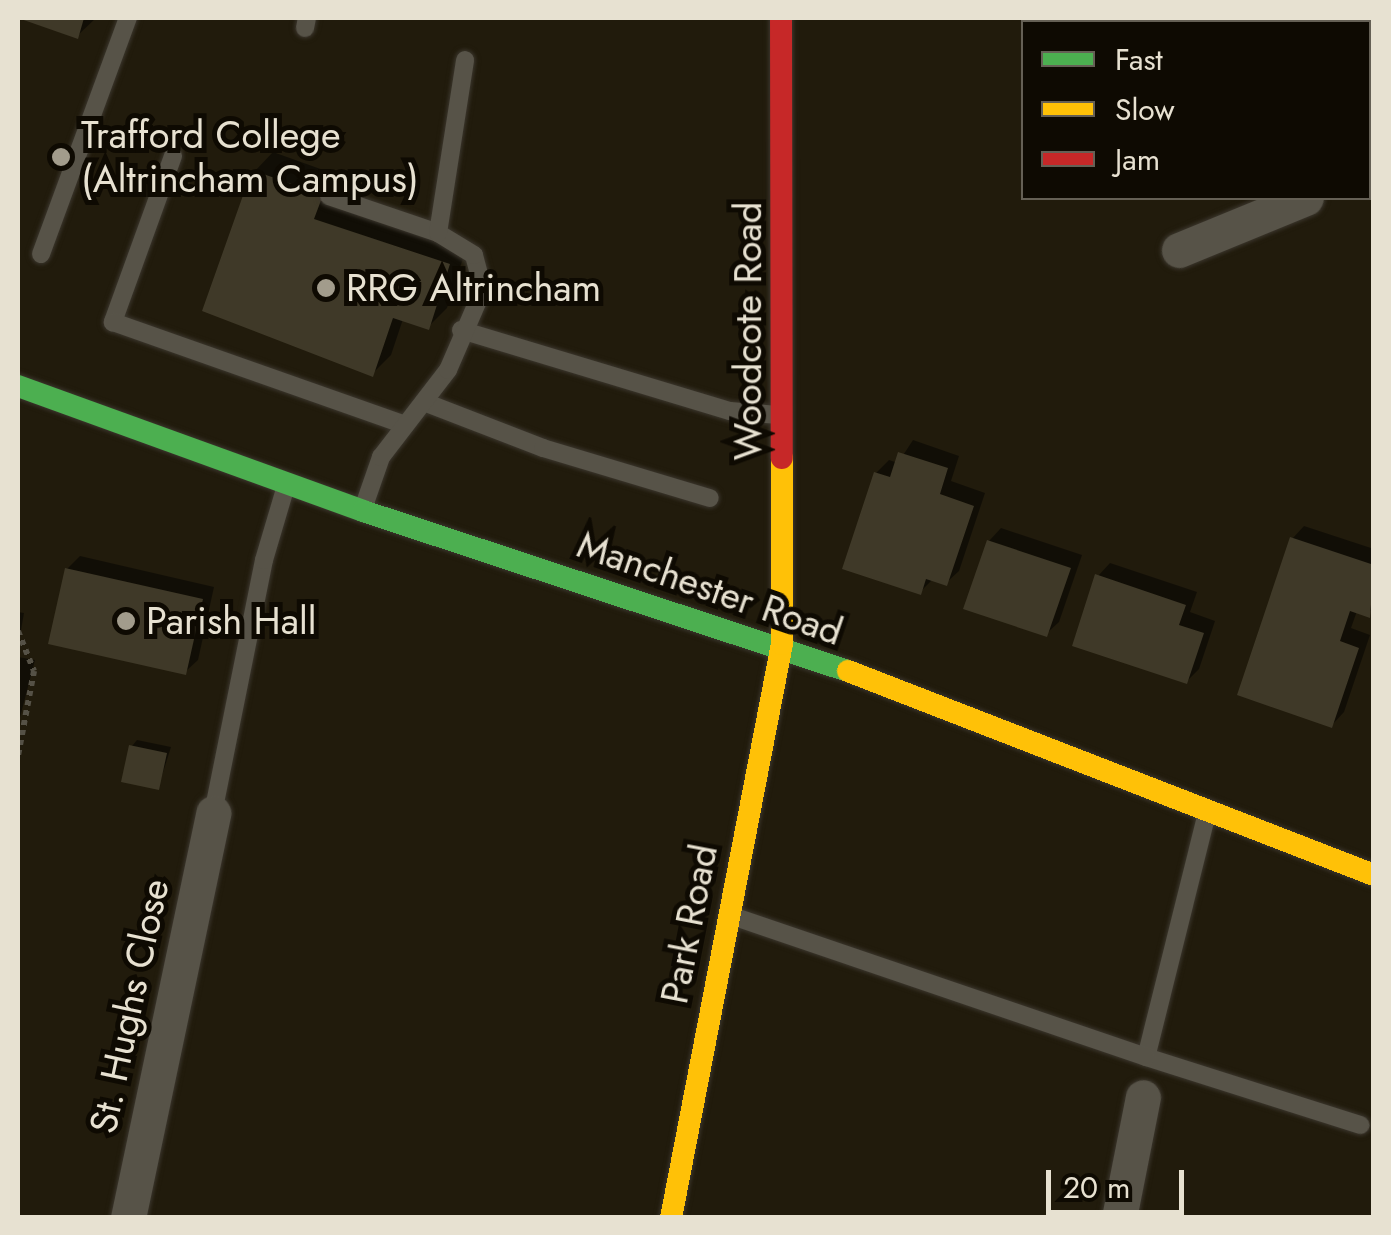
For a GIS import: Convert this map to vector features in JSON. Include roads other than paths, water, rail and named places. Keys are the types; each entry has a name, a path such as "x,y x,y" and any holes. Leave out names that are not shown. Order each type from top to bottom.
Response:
{"main road":[{"name":"Woodcote Road","path":"781,18 782,644"},
{"name":"Manchester Road","path":"18,386 363,511 782,644 1206,815 1374,875"},
{"name":"Park Road","path":"672,1218 725,915 782,644"}],"street":[{"path":"1178,250 1301,200"},
{"name":"St. Hughs Close","path":"128,1218 213,813"},
{"path":"1119,1218 1143,1097"}],"lane":[{"path":"41,254 128,18"},
{"path":"438,233 465,60"},
{"path":"172,156 113,322 403,424"},
{"path":"329,196 438,233 474,255 483,289 461,330 448,370 381,457 363,511"},
{"path":"461,330 730,411 784,415"},
{"path":"424,402 542,448 710,498"},
{"path":"213,813 264,560 286,483"},
{"path":"1146,1057 1206,815"},
{"path":"725,915 1360,1125"}],"place":[{"name":"Trafford College (Altrincham Campus)","path":"61,157"},
{"name":"RRG Altrincham","path":"326,288"},
{"name":"Parish Hall","path":"126,621"}]}
